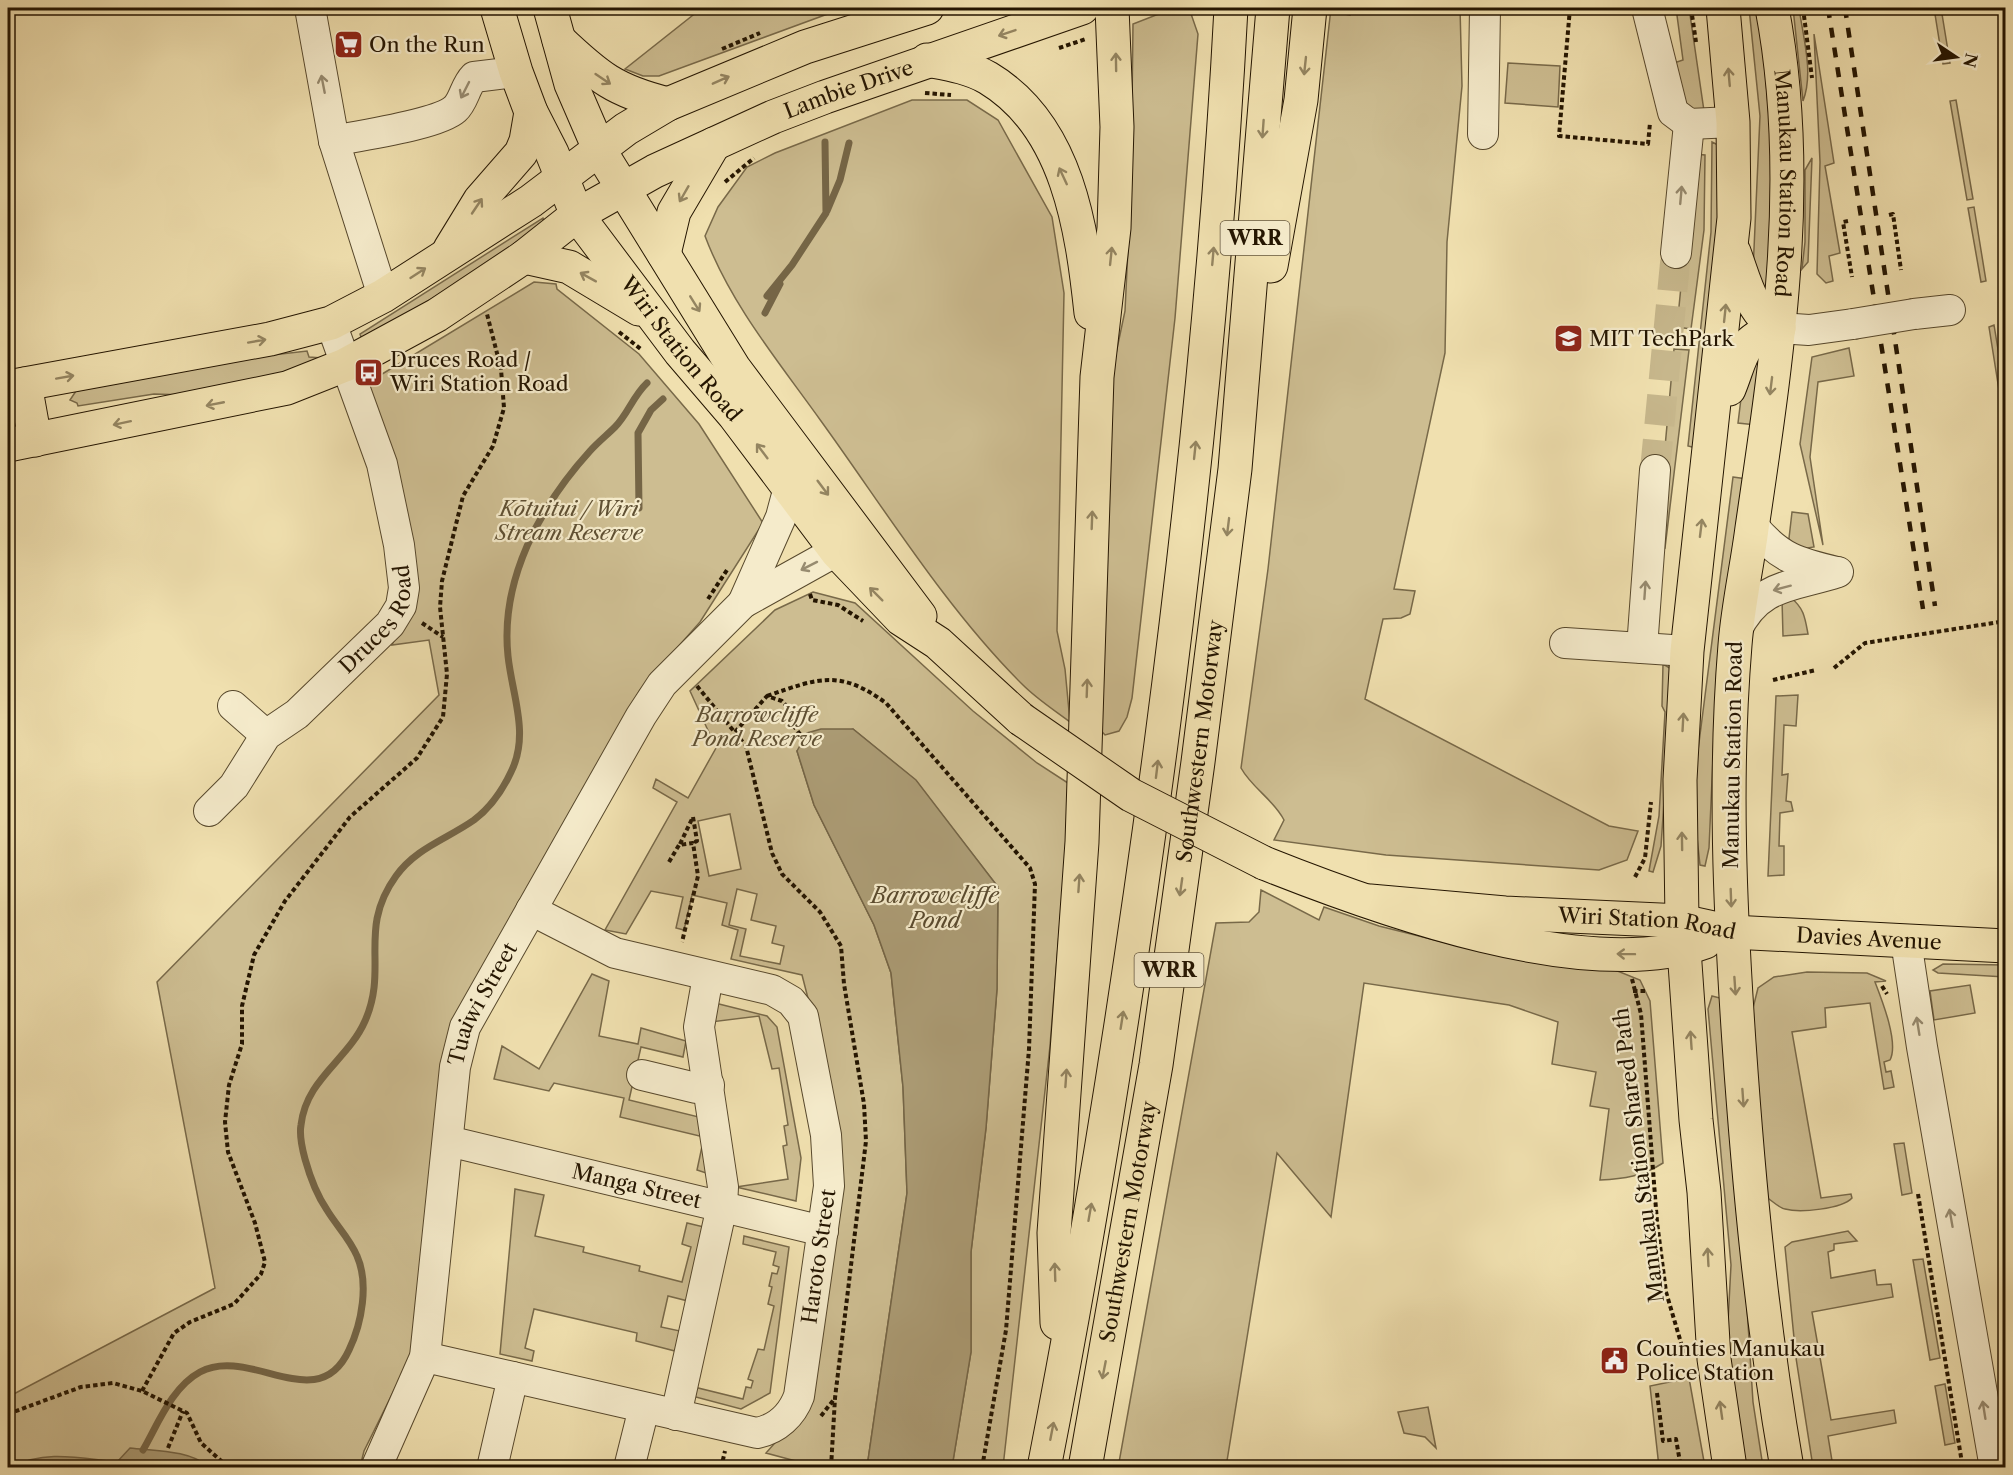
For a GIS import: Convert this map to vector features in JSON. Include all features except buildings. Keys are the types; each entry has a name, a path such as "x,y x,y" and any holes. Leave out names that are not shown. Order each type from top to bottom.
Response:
{"main road":[{"name":"Wiri Station Road","path":"497,8 516,72 531,112 578,215 656,319 789,487 849,544 896,582 938,643 1021,718 1131,795 1264,863 1330,889 1370,901 1505,913 1683,935 1732,932"},
{"name":"Wiri Station Road","path":"550,8 571,84 600,152 734,368 849,544"},
{"name":"Lambie Drive","path":"578,215 623,188 772,117 927,60 1082,8"},
{"path":"1059,1394 1054,1233 1082,842 1097,377 1114,217 1117,128 1112,8"},
{"name":"Southwestern Motorway","path":"1044,1467 1059,1394 1134,942 1175,634 1201,396 1232,8"},
{"name":"Southwestern Motorway","path":"1085,1467 1156,1065 1198,762 1235,469 1273,8"},
{"path":"1235,469 1301,100 1310,8"},
{"path":"1723,8 1733,122 1735,177 1732,245 1687,651 1680,780 1683,935 1704,1192 1714,1359 1730,1467"},
{"name":"Manukau Station Road","path":"1772,8 1786,116 1786,221 1779,328 1753,526 1736,630 1729,749 1732,932 1753,1231 1765,1337 1787,1467"},
{"path":"578,215 524,257 436,315 345,365 287,388 21,443 16,386 270,339 331,323 383,296 563,179 600,152 626,129 668,104 737,73 805,47 919,9"},
{"path":"560,40 603,80 636,96 668,104"},
{"path":"927,60 962,66 987,77 1012,95 1037,124 1070,190 1081,231 1097,377"},
{"path":"446,255 480,200 521,153 526,141 531,112"},
{"path":"664,254 674,212 714,144"},
{"path":"1732,245 1757,310 1764,320 1779,328"},
{"path":"524,257 569,267 656,319"},
{"path":"1712,435 1744,348 1758,334 1779,328"},
{"name":"Davies Avenue","path":"1732,932 2006,946"}],"street":[{"path":"310,8 334,141 383,296"},
{"path":"1483,134 1485,8"},
{"path":"1647,8 1673,112 1689,124 1733,122"},
{"path":"334,141 438,118 457,107 466,85 474,77 516,72"},
{"path":"1676,253 1689,124"},
{"path":"1779,328 1809,330 1950,310"},
{"name":"Druces Road","path":"209,811 234,786 266,735 297,714 390,624 402,597 404,588 399,545 382,464 331,323"},
{"path":"1642,648 1654,470"},
{"name":"Tuaiwi Street","path":"743,603 781,517 789,487"},
{"path":"1736,630 1748,612 1765,594 1838,572 1801,563 1780,554 1769,546 1753,526"},
{"name":"Tuaiwi Street","path":"376,1467 425,1356 460,1038 653,696 743,603 849,544"},
{"path":"1564,643 1687,651"},
{"path":"233,706 266,735"},
{"name":"Haroto Street","path":"425,1356 757,1433 772,1428 789,1415 798,1396 829,1186 829,1157 804,1016 791,1001 772,990 615,953 531,910"},
{"path":"1906,941 1924,1059 1995,1467"},
{"path":"676,1415 722,1206 723,1187 699,1028 708,976"},
{"path":"642,1075 696,1088 709,1085"},
{"name":"Manga Street","path":"448,1141 823,1231"},
{"path":"492,1467 513,1377"},
{"path":"629,1467 644,1408"}],"path":[{"path":"1570,8 1559,136 1648,144 1651,105 1664,82"},
{"path":"2001,8 2006,36"},
{"path":"917,94 958,96"},
{"path":"720,189 758,154"},
{"path":"1891,215 1901,270"},
{"path":"1845,222 1851,277"},
{"path":"142,1391 174,1333 190,1322 234,1304 261,1274 265,1262 255,1223 228,1152 225,1122 229,1085 242,1044 242,1006 247,976 254,955 285,901 350,818 417,758 443,717 447,674 440,607 442,581 463,496 493,446 504,408 501,369 480,286"},
{"path":"610,324 647,354"},
{"path":"704,603 729,567"},
{"path":"801,570 812,600 838,606 872,628"},
{"path":"1834,668 1865,643 2006,621"},
{"path":"1773,680 1816,670"},
{"path":"735,732 767,696 806,682 827,680 861,686 886,703 1030,868 1035,884 1029,1049 1006,1330 982,1467"},
{"path":"767,696 782,701 799,720 793,725 806,742"},
{"path":"669,862 693,818 697,841 679,845"},
{"path":"680,951 698,876 693,843"},
{"name":"Manukau Station Shared Path","path":"1645,991 1633,991 1641,1014 1658,1222 1666,1292 1685,1356"},
{"path":"8,1413 81,1387 113,1383 142,1391 187,1413 201,1443 229,1467"},
{"path":"1657,1393 1663,1441 1676,1439 1681,1467"},
{"path":"168,1448 181,1411"},
{"path":"831,1467 833,1446"}],"green space":[{"path":"702,8 844,8 659,76 643,76 625,69"},
{"path":"1174,8 1189,8 1198,34 1175,318 1132,698 1127,717 1119,731 1105,735 1096,725 1110,382 1125,311 1131,185 1133,24"},
{"path":"1331,8 1340,8 1345,14 1350,15 1351,8 1460,8 1462,86 1447,242 1445,353 1394,589 1415,591 1410,614 1401,618 1383,619 1365,699 1609,826 1638,831 1627,860 1599,870 1386,855 1274,840 1284,820 1275,806 1251,782 1241,768 1268,569"},
{"path":"1676,8 1689,8 1704,111 1695,111 1686,103 1671,64 1683,60"},
{"path":"1749,8 1760,8 1774,178 1766,299 1753,271 1760,116"},
{"path":"1793,8 1799,8 1807,55 1808,79 1803,101"},
{"path":"1934,8 1941,8 1950,63 1943,64"},
{"path":"1814,34 1834,163 1825,166 1840,253 1829,256 1833,281 1826,283 1817,274 1820,162"},
{"path":"1508,63 1560,66 1558,107 1505,103"},
{"path":"912,100 967,100 998,120 1052,217 1064,293 1057,631 1065,669 1070,722 1040,700 995,656 917,558 757,332 728,286 705,236 718,207 747,167 775,153"},
{"path":"1956,100 1973,199 1967,200 1950,101"},
{"path":"1712,142 1718,145 1721,216 1696,448 1688,446 1711,232"},
{"path":"1694,154 1705,155 1704,230 1691,329 1677,327"},
{"path":"1812,158 1808,262 1802,269 1805,242 1805,170"},
{"path":"1974,207 1986,281 1981,282 1968,208"},
{"path":"543,218 547,225 363,343 360,334"},
{"name":"Kōtuitui / Wiri Stream Reserve","path":"534,282 556,284 557,289 639,354 699,424 763,523 700,622 640,690 453,1027 418,1342 364,1451 360,1467 8,1468 8,1397 215,1288 157,982 439,695 429,640 392,645 402,621 364,385"},
{"path":"1994,325 2005,392 2005,428 1989,327"},
{"path":"1849,348 1854,376 1818,382 1810,457 1823,545 1800,444 1812,357"},
{"path":"1674,349 1689,350 1665,548 1656,545"},
{"path":"307,351 309,357 321,358 313,370 186,395 154,394 78,406 70,400 76,391 255,357"},
{"path":"1761,354 1756,425 1738,423 1744,374"},
{"path":"1733,477 1747,479 1722,617 1717,667 1709,848 1705,866 1700,865 1695,819 1695,774"},
{"path":"1792,512 1808,514 1814,547 1801,549 1788,547"},
{"name":"Barrowcliffe Pond Reserve","path":"813,592 855,603 973,711 1037,763 1071,785 1050,1046 1003,1467 952,1467 971,1352 971,1252 986,1128 997,989 998,887 915,780 853,729 797,751 814,805 874,925 891,973 903,1087 907,1193 867,1467 818,1467 766,1453 804,1410 833,1227 811,1010 802,975 731,959 738,930 722,925 727,903 692,895 684,930 676,928 683,897 651,891 626,934 605,930 677,802 653,788 656,779 688,798 716,748 690,691 775,610","holes":["730,814 741,869 709,876 698,821","737,889 757,894 751,920 776,926 772,943 784,946 780,964 740,956 746,929 729,925"]},
{"path":"1791,598 1805,618 1808,634 1783,636 1782,599"},
{"path":"1663,664 1673,670 1661,846 1653,872 1649,871 1659,816 1665,712 1662,706"},
{"path":"1798,695 1796,726 1784,725 1782,775 1788,774 1786,801 1791,802 1793,811 1780,813 1779,846 1784,846 1784,875 1768,876 1776,696"},
{"path":"1261,890 1319,920 1324,907 1379,926 1455,945 1615,970 1640,980 1650,1001 1663,1163 1633,1176 1600,1180 1609,1109 1590,1106 1596,1072 1552,1064 1558,1022 1509,1005 1364,983 1331,1217 1277,1153 1226,1467 1118,1468 1216,923 1249,922 1259,912"},
{"path":"1943,964 2005,965 2005,977 1938,973 1933,970"},
{"path":"1807,972 1867,973 1886,981 1875,982 1891,1033 1892,1053 1890,1060 1884,1062 1886,1072 1891,1071 1894,1087 1884,1089 1870,1003 1825,1008 1826,1027 1792,1032 1821,1198 1851,1194 1852,1198 1847,1202 1830,1207 1792,1210 1780,1207 1765,1196 1753,1008 1758,988 1774,977"},
{"path":"592,974 609,981 599,1036 638,1044 641,1028 686,1041 683,1057 641,1047 629,1100 703,1118 712,1175 697,1170 704,1137 620,1117 624,1098 554,1083 549,1091 494,1079 502,1046 539,1069"},
{"path":"1970,985 1975,1013 1934,1020 1930,991"},
{"path":"1712,996 1720,998 1743,1245 1753,1402 1763,1467 1746,1467 1727,1341 1731,1265 1708,1009"},
{"path":"715,1003 767,1016 777,1027 801,1158 796,1201 736,1187 788,1179 783,1146 787,1145 784,1126 788,1125 779,1068 772,1069 759,1016 711,1022"},
{"path":"1904,1143 1912,1193 1902,1195 1894,1144"},
{"path":"515,1189 544,1195 535,1236 584,1247 583,1252 640,1266 639,1271 682,1282 691,1247 682,1244 687,1223 704,1227 688,1301 668,1296 661,1327 680,1331 675,1351 636,1341 637,1333 534,1309 525,1348 534,1351 532,1361 500,1354"},
{"path":"1848,1231 1857,1241 1834,1244 1834,1250 1828,1252 1831,1278 1875,1270 1877,1285 1891,1284 1893,1297 1812,1312 1831,1420 1894,1410 1896,1423 1828,1436 1833,1467 1813,1467 1796,1358 1785,1247 1792,1242"},
{"path":"744,1236 789,1247 770,1393 741,1409 692,1396 694,1387 743,1399 746,1387 751,1388 753,1381 748,1379 758,1349 764,1350 774,1306 768,1304 772,1287 769,1286 772,1273 777,1274 779,1267 773,1265 776,1252 743,1244"},
{"path":"1923,1259 1940,1358 1930,1360 1913,1260"},
{"path":"1689,1378 1705,1467 1659,1467 1650,1386"},
{"path":"1945,1384 1955,1443 1945,1445 1935,1386"},
{"path":"1428,1407 1436,1448 1425,1437 1404,1433 1398,1412"}],"water":[{"name":"Barrowcliffe Pond","path":"821,729 853,729 916,780 998,887 997,989 986,1128 971,1252 971,1352 952,1467 867,1467 907,1193 903,1087 891,973 874,925 814,805 797,751 807,733"},
{"path":"130,1448 182,1454 201,1461 209,1467 14,1467 25,1461 51,1457 117,1462"}],"waterway":[{"path":"767,296 792,265 826,213 825,142"},
{"path":"827,211 840,180 849,143"},
{"path":"765,313 780,284"},
{"path":"143,1450 174,1396 181,1387 200,1372 219,1366 240,1367 301,1380 320,1378 336,1369 349,1350 354,1339 362,1303 361,1267 354,1250 323,1204 311,1179 301,1138 304,1109 319,1082 349,1047 365,1021 372,1001 375,931 378,914 384,896 396,876 422,851 480,815 496,798 511,772 519,743 519,729 508,656 507,628 510,600 517,572 527,546 555,496 590,451 620,422 647,383"},
{"path":"639,508 638,433 651,410 663,399"}],"tunnel":[{"path":"1655,470 1676,253"}],"railway":[{"path":"1828,8 1923,609"},
{"path":"1845,8 1935,606"}],"place":[{"name":"On the Run","path":"348,45"},
{"name":"MIT TechPark","path":"1568,339"},
{"name":"Druces Road / Wiri Station Road","path":"369,372"},
{"name":"Counties Manukau Police Station","path":"1615,1361"}]}
